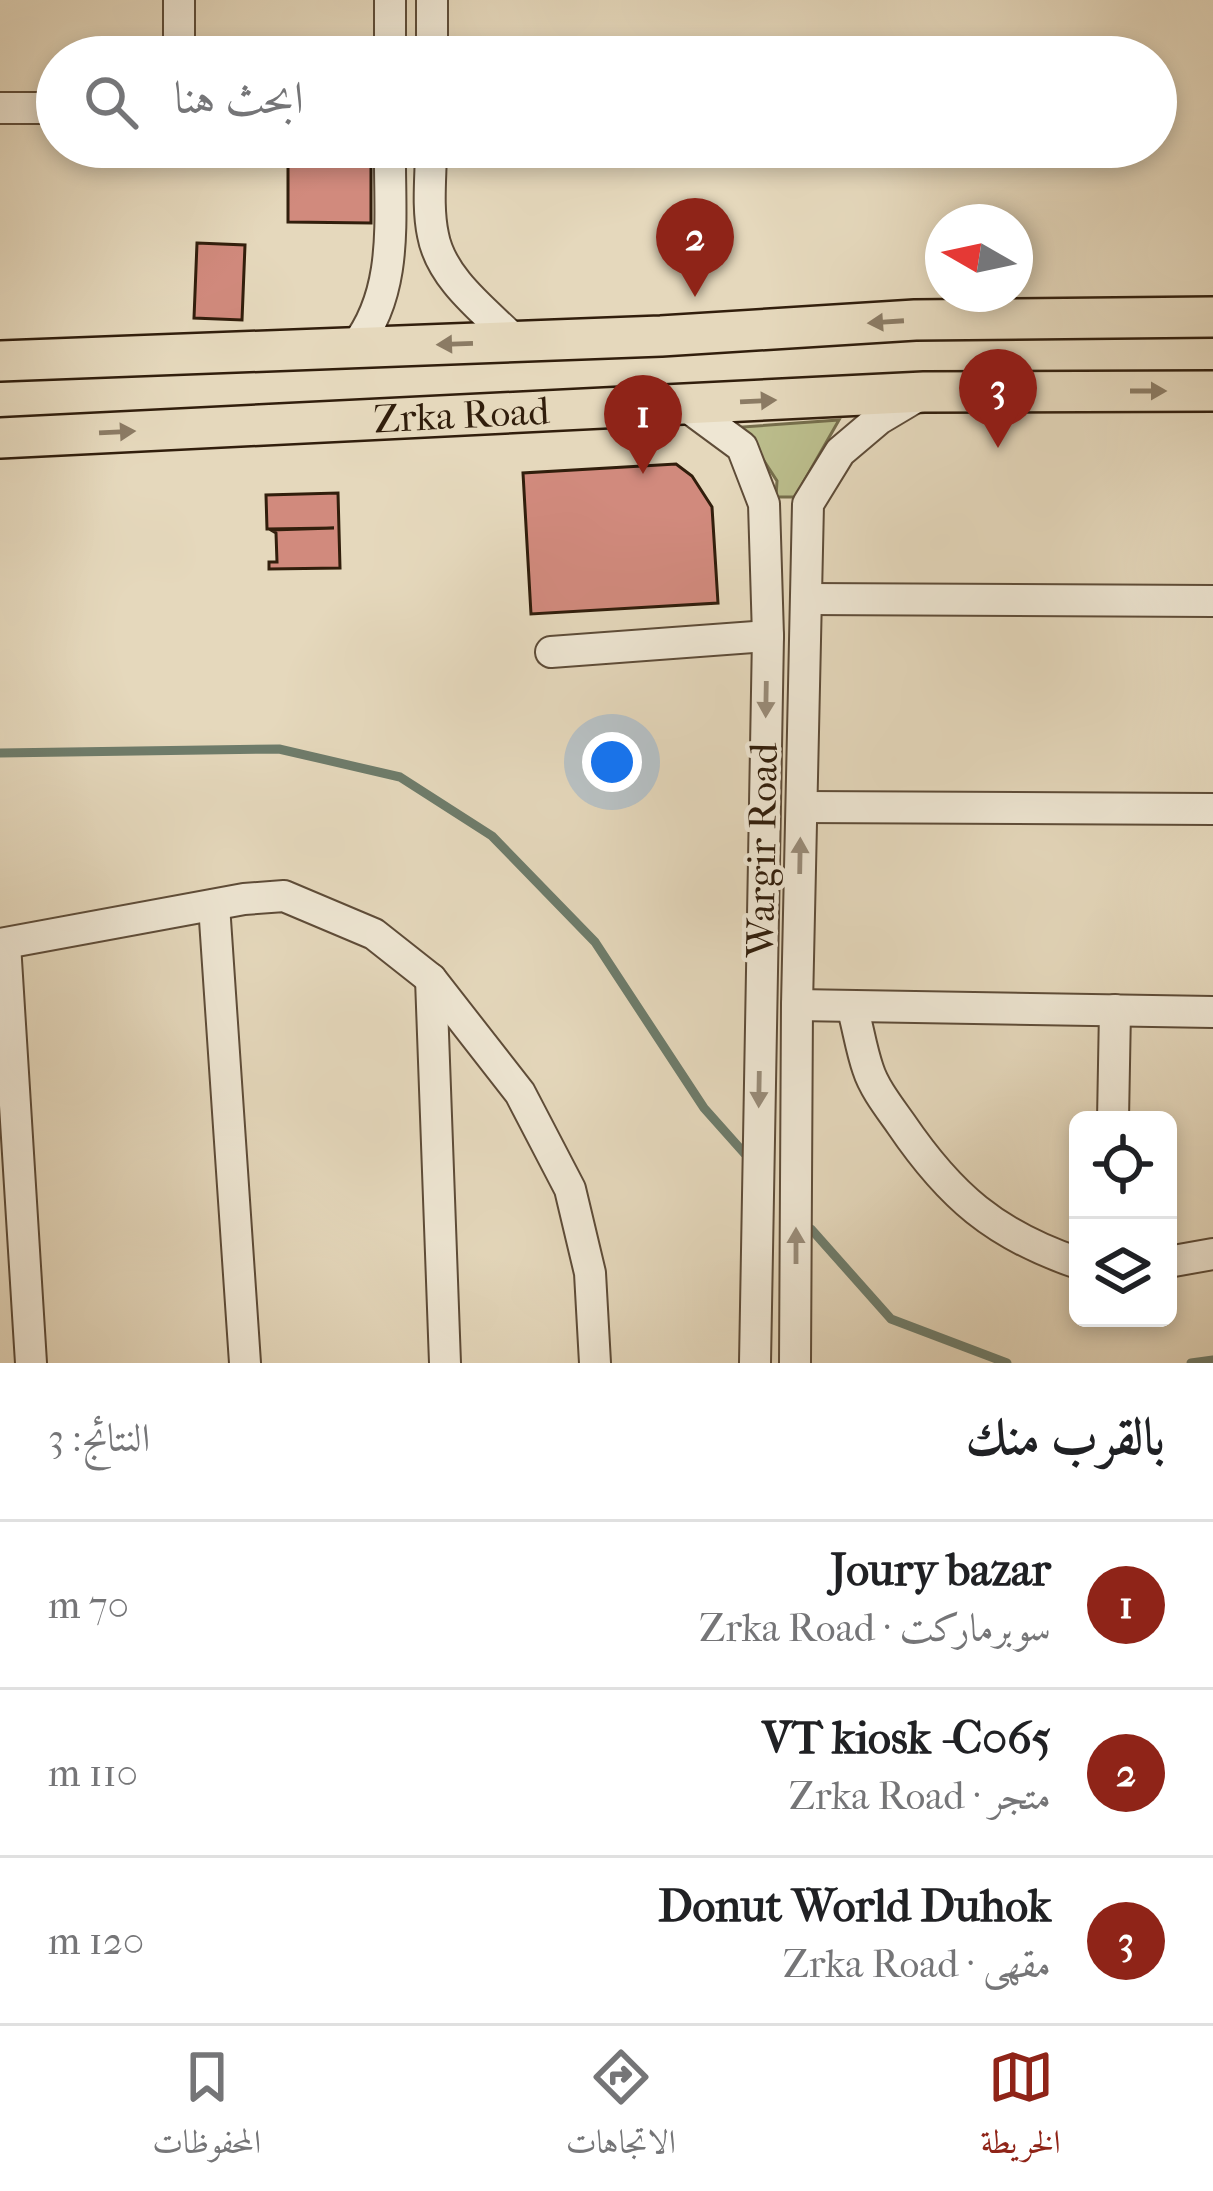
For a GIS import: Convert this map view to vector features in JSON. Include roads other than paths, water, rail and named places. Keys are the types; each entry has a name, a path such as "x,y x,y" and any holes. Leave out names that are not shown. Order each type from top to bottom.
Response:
{"main road":[{"name":"Zrka Road","path":"0,361 914,320 1213,317"},
{"name":"Zrka Road","path":"0,438 924,392 1213,391"}],"street":[{"path":"179,0 179,36"},
{"path":"390,0 390,36"},
{"path":"432,0 432,36"},
{"path":"0,108 36,109"},
{"path":"355,347 382,299 390,168"},
{"path":"431,168 432,233 452,275 515,341"},
{"path":"389,235 411,244 432,233"},
{"name":"Wargir Road","path":"795,1363 808,504 840,452 879,418 924,392"},
{"name":"Wargir Road","path":"685,405 742,447 764,504 768,636 754,1363"},
{"path":"766,548 781,518 790,514 802,519 808,533"},
{"path":"806,599 1213,601"},
{"path":"551,652 768,636"},
{"path":"802,807 1213,809"},
{"path":"31,1363 3,944 284,896 374,934 431,980 520,1093 569,1189 590,1274 595,1363"},
{"path":"214,905 245,1363"},
{"path":"431,980 445,1363"},
{"path":"797,1005 1213,1012"},
{"path":"852,1006 869,1073 920,1152 952,1191 1029,1246 1069,1260"},
{"path":"1113,1111 1115,1010"},
{"path":"1177,1260 1213,1254"}],"waterway":[{"path":"0,753 279,749 400,777 492,836 595,942 704,1108 745,1154"},
{"path":"811,1229 891,1319 1007,1363"},
{"path":"1191,1363 1213,1360"}],"place":[{"name":"VT kiosk -C065","path":"695,297"},
{"name":"Donut World Duhok","path":"998,448"},
{"name":"Joury bazar","path":"643,474"}]}
